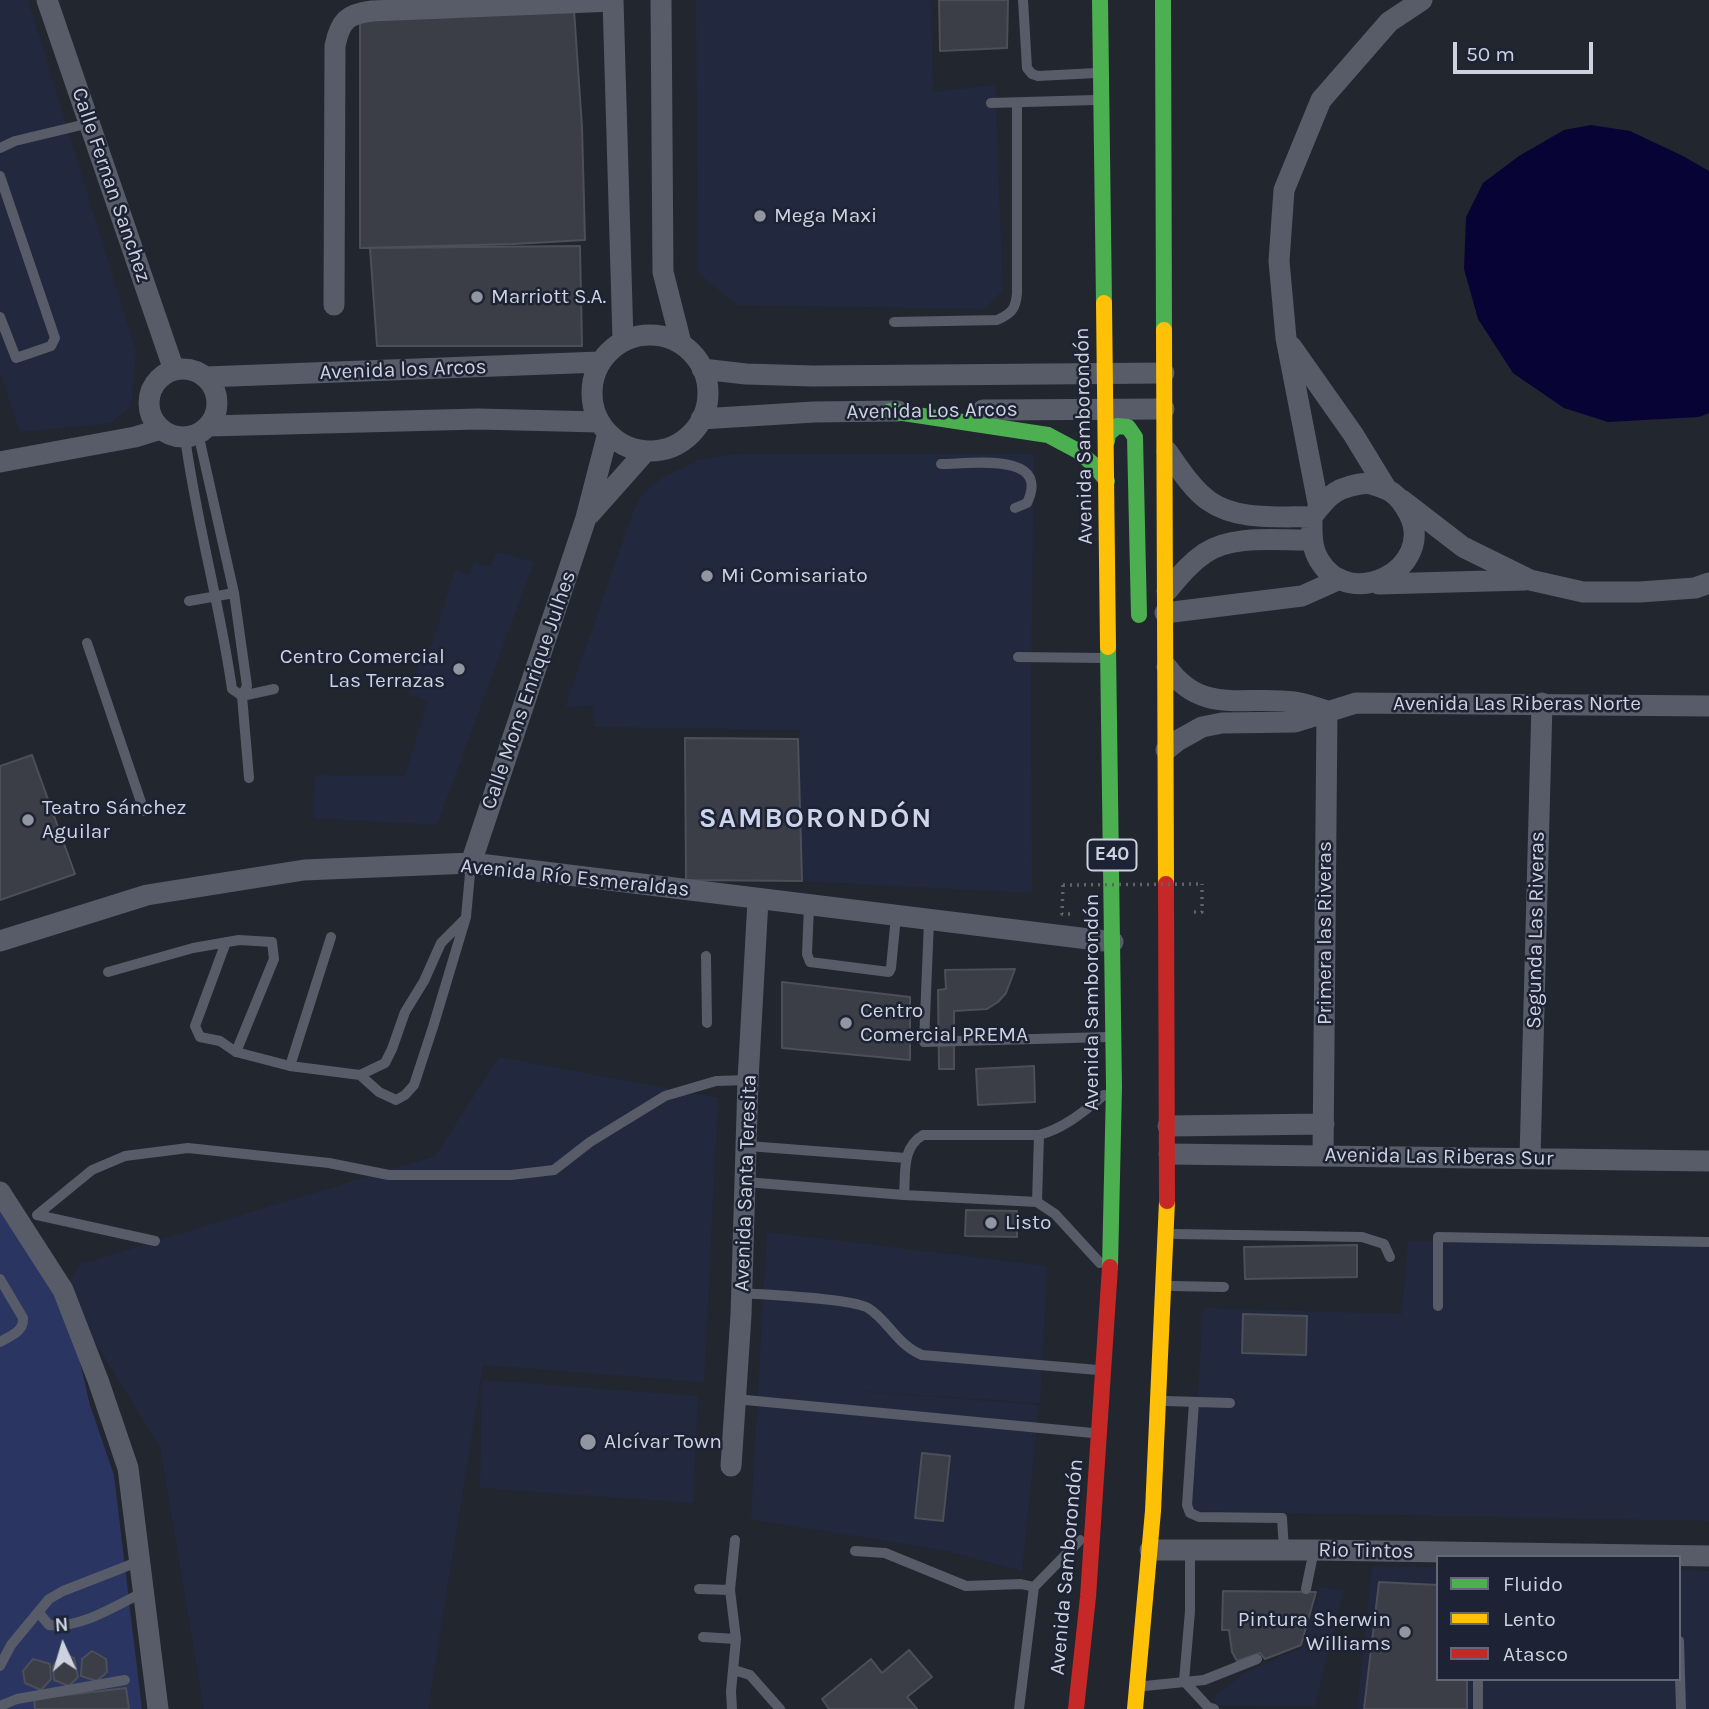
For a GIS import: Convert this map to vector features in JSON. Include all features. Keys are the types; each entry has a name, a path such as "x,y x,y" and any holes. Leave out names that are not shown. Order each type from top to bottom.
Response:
{"highway":[{"name":"Avenida Samborondón","path":"1076,1709 1088,1597 1110,1281 1114,1087 1100,0"},
{"name":"E40","path":"1135,1709 1144,1549 1160,1401 1167,1233 1163,0"},
{"path":"890,411 1048,435 1078,451 1107,481"},
{"path":"1107,441 1108,434 1117,426 1128,427 1135,437 1139,630"},
{"path":"1150,793 1168,941"},
{"path":"1110,1281 1121,1363"},
{"path":"1088,1597 1092,1587 1105,1580"}],"street":[{"name":"Calle Fernan Sanchez","path":"47,0 174,370"},
{"path":"661,0 663,272 681,343"},
{"path":"1422,0 1389,22 1321,100 1284,190 1279,261 1286,338 1315,513 1312,540 1319,560 1333,576 1352,584 1530,580"},
{"path":"334,305 335,46 342,24 350,16 372,10 613,1 623,340"},
{"path":"643,334 663,336 681,343 694,354 707,381 707,407 701,419 694,430 672,447 645,452 618,443 603,428 593,407 591,392 600,362 610,349 623,340 643,334"},
{"path":"1286,338 1413,523 1412,550 1397,572 1373,584"},
{"name":"Avenida los Arcos","path":"206,377 600,362"},
{"path":"197,432 216,414 214,387 206,377 186,369 163,375 154,384 149,407 153,419 161,429 172,435 478,419 603,428"},
{"name":"Avenida Los Arcos","path":"702,369 746,374 813,376 1164,373"},
{"path":"813,376 814,412"},
{"name":"Avenida Los Arcos","path":"701,419 814,412 1164,409"},
{"name":"Calle Mons Enrique Julhes","path":"471,863 586,518 603,428"},
{"path":"0,462 135,437 161,429"},
{"path":"1163,446 1189,481 1210,502 1239,514 1315,513"},
{"name":"Calle Mons Enrique Julhes","path":"586,518 645,452"},
{"path":"1315,513 1331,493 1349,485 1368,483 1394,494 1463,547 1530,580 1583,592 1640,592 1695,588 1709,583"},
{"path":"1165,603 1187,567 1207,551 1233,542 1312,540"},
{"path":"1165,603 1301,596 1340,579"},
{"name":"Avenida Las Riberas Norte","path":"1165,665 1187,689 1202,696 1221,701 1295,702 1327,711"},
{"name":"Avenida Las Riberas Norte","path":"1166,750 1189,733 1216,724 1295,722 1356,703 1709,706"},
{"name":"Segunda Las Riveras","path":"1530,1158 1542,703"},
{"name":"Primera las Riveras","path":"1324,1155 1327,711"},
{"name":"Avenida Río Esmeraldas","path":"0,941 147,894 304,870 471,863 1113,942"},
{"name":"Avenida Santa Teresita","path":"731,1466 748,1146 745,1026 748,960 758,900"},
{"name":"Avenida Las Riberas Sur","path":"1168,1126 1324,1124"},
{"name":"Avenida Las Riberas Sur","path":"1168,1154 1709,1161"},
{"path":"0,1192 63,1290 128,1468 158,1709"},
{"name":"Rio Tintos","path":"1144,1549 1477,1555"},
{"name":"Rio Tintos","path":"1681,1556 1709,1556"}],"lane":[{"path":"1023,0 1027,68 1032,74 1101,73"},
{"path":"991,103 1101,100"},
{"path":"894,322 997,320 1014,310 1017,293 1017,103"},
{"path":"0,148 15,141 90,122"},
{"path":"0,176 54,341 51,346 16,358 0,317"},
{"path":"197,432 234,593 247,686 242,696 249,778"},
{"path":"197,432 191,478 216,595 232,689 242,696 274,689"},
{"path":"941,464 1012,464 1024,470 1031,480 1032,493 1027,503 1015,508"},
{"path":"206,550 224,546"},
{"path":"189,601 234,593"},
{"path":"87,643 144,811"},
{"path":"1018,657 1110,658"},
{"path":"226,942 195,1026 200,1037 220,1041 236,1052 290,1066 360,1076 379,1092 396,1100 414,1085 466,917 471,863"},
{"path":"809,906 807,954 810,962 889,972 895,916"},
{"path":"360,1076 385,1063 405,1012 442,943 466,917"},
{"path":"929,921 924,1042 1114,1036"},
{"path":"290,1066 331,937"},
{"path":"108,972 193,948 239,940 272,942 274,959 236,1052"},
{"path":"706,956 707,1023"},
{"path":"155,1241 37,1215 92,1170 125,1156 188,1148 329,1163 389,1175 511,1175 554,1170 590,1142 665,1096 716,1081 748,1080"},
{"path":"905,1195 906,1158 914,1140 923,1136 1039,1135 1057,1130 1073,1121 1114,1087"},
{"path":"1037,1202 1039,1135"},
{"path":"748,1146 906,1158"},
{"path":"746,1182 1037,1202 1055,1214 1110,1281"},
{"path":"1167,1233 1362,1237 1384,1244 1390,1257"},
{"path":"1438,1306 1438,1237 1709,1242"},
{"path":"0,1279 5,1296 23,1318 21,1329 0,1342"},
{"path":"1166,1285 1224,1287"},
{"path":"742,1293 850,1303 868,1308 910,1350 922,1355 1104,1370"},
{"path":"735,1399 1099,1433"},
{"path":"1160,1401 1230,1403"},
{"path":"1194,1402 1187,1505 1190,1513 1199,1517 1282,1518 1284,1550"},
{"path":"1019,1709 1034,1587 1092,1528"},
{"path":"732,1709 736,1639 730,1590 735,1540"},
{"path":"1190,1550 1190,1611 1184,1681 1208,1707 1214,1709"},
{"path":"1306,1589 1314,1550"},
{"path":"855,1552 885,1553 966,1586 1021,1584 1034,1587"},
{"path":"0,1666 11,1645 49,1599 139,1561"},
{"path":"699,1589 730,1590"},
{"path":"39,1613 49,1625 62,1626 144,1592"},
{"path":"703,1636 736,1639"},
{"path":"1137,1688 1204,1680 1257,1659"},
{"path":"734,1670 750,1675 779,1709"},
{"path":"0,1706 17,1699 125,1680"},
{"path":"1478,1681 1478,1709"},
{"path":"1680,1681 1681,1709"}],"path":[{"path":"1073,914 1062,914 1063,885 1202,884 1202,912"}],"shaded area":[{"path":"0,0 28,0 136,352 131,406 111,423 20,432 0,372"},
{"path":"696,0 931,0 933,92 995,85 1003,290 985,309 737,305 698,273"},
{"path":"1591,125 1630,131 1709,171 1709,413 1699,417 1608,422 1564,408 1513,373 1478,319 1464,269 1466,217 1483,183 1519,156 1564,130"},
{"path":"738,454 1034,454 1032,893 802,881 798,739 801,730 595,727 593,705 565,707 634,509 643,494 663,477 699,460"},
{"path":"497,552 534,562 437,825 314,818 315,775 405,776 428,701 408,694 421,659 427,660 455,570 469,575 474,563 491,566"},
{"path":"499,1057 718,1098 704,1382 483,1365 428,1709 204,1709 160,1447 63,1290 81,1264 435,1156"},
{"path":"0,1199 63,1290 90,1405 114,1475 142,1709 0,1709"},
{"path":"767,1232 1047,1266 1040,1403 833,1389 1039,1405 1022,1571 947,1551 751,1519"},
{"path":"1408,1241 1709,1244 1709,1521 1191,1511 1203,1308 1402,1314"},
{"name":"Alcívar Town","path":"482,1380 698,1396 693,1503 480,1488"},
{"path":"1372,1567 1436,1567 1436,1681 1681,1681 1681,1570 1709,1571 1709,1709 1357,1709"},
{"path":"1320,1588 1344,1590 1315,1706 1212,1705 1217,1693 1245,1673 1303,1647"}],"building":[{"path":"939,0 1008,0 1007,48 940,51"},
{"path":"574,10 582,127 585,240 360,248 360,16"},
{"name":"Marriott S.A.","path":"580,246 582,346 377,346 370,248"},
{"path":"685,738 798,739 802,881 686,880"},
{"name":"Teatro Sánchez Aguilar","path":"32,755 75,874 0,900 0,766"},
{"path":"1015,969 1006,993 998,1002 987,1009 954,1011 954,1069 939,1069 938,990 946,989 945,970"},
{"name":"Centro Comercial PREMA","path":"782,982 910,997 910,1060 782,1048"},
{"path":"1034,1066 1035,1102 978,1105 976,1069"},
{"name":"Listo","path":"966,1210 1017,1211 1017,1237 965,1236"},
{"path":"1357,1245 1357,1277 1245,1279 1244,1247"},
{"path":"1243,1314 1307,1316 1306,1355 1242,1353"},
{"path":"922,1453 950,1456 943,1521 915,1518"},
{"name":"Pintura Sherwin Williams","path":"1379,1582 1436,1585 1436,1681 1467,1681 1467,1709 1364,1709"},
{"path":"1223,1591 1316,1592 1301,1645 1265,1659 1260,1653 1237,1661 1232,1652 1229,1630 1222,1630"},
{"path":"909,1650 932,1677 907,1697 917,1709 829,1709 822,1699 871,1659 882,1673"},
{"path":"92,1651 106,1659 107,1672 97,1681 81,1676 82,1659"},
{"path":"62,1653 74,1658 78,1677 69,1686 54,1680 53,1666"},
{"path":"33,1659 50,1664 51,1679 41,1690 25,1683 23,1671"},
{"path":"126,1688 129,1709 35,1709 34,1699"}],"traffic: fast":[{"path":"1100,0 1104,303"},
{"path":"1163,0 1164,330"},
{"path":"890,411 1048,435 1078,451 1107,481"},
{"path":"1107,441 1108,434 1117,426 1128,427 1135,437 1139,615"},
{"path":"1108,647 1114,1087 1110,1267"}],"traffic: slow":[{"path":"1104,303 1108,647"},
{"path":"1164,330 1166,884"},
{"path":"1135,1709 1153,1511 1167,1201"}],"traffic: jam":[{"path":"1166,884 1167,1201"},
{"path":"1076,1709 1088,1597 1110,1267"}],"place":[{"name":"Mega Maxi","path":"760,216"},
{"name":"Marriott S.A.","path":"477,297"},
{"name":"Mi Comisariato","path":"707,576"},
{"name":"Centro Comercial Las Terrazas","path":"459,669"},
{"name":"Teatro Sánchez Aguilar","path":"28,820"},
{"name":"Centro Comercial PREMA","path":"846,1023"},
{"name":"Listo","path":"991,1223"},
{"name":"Alcívar Town","path":"588,1442"},
{"name":"Pintura Sherwin Williams","path":"1405,1632"}],"district":[{"name":"SAMBORONDÓN","path":"816,819"}]}
